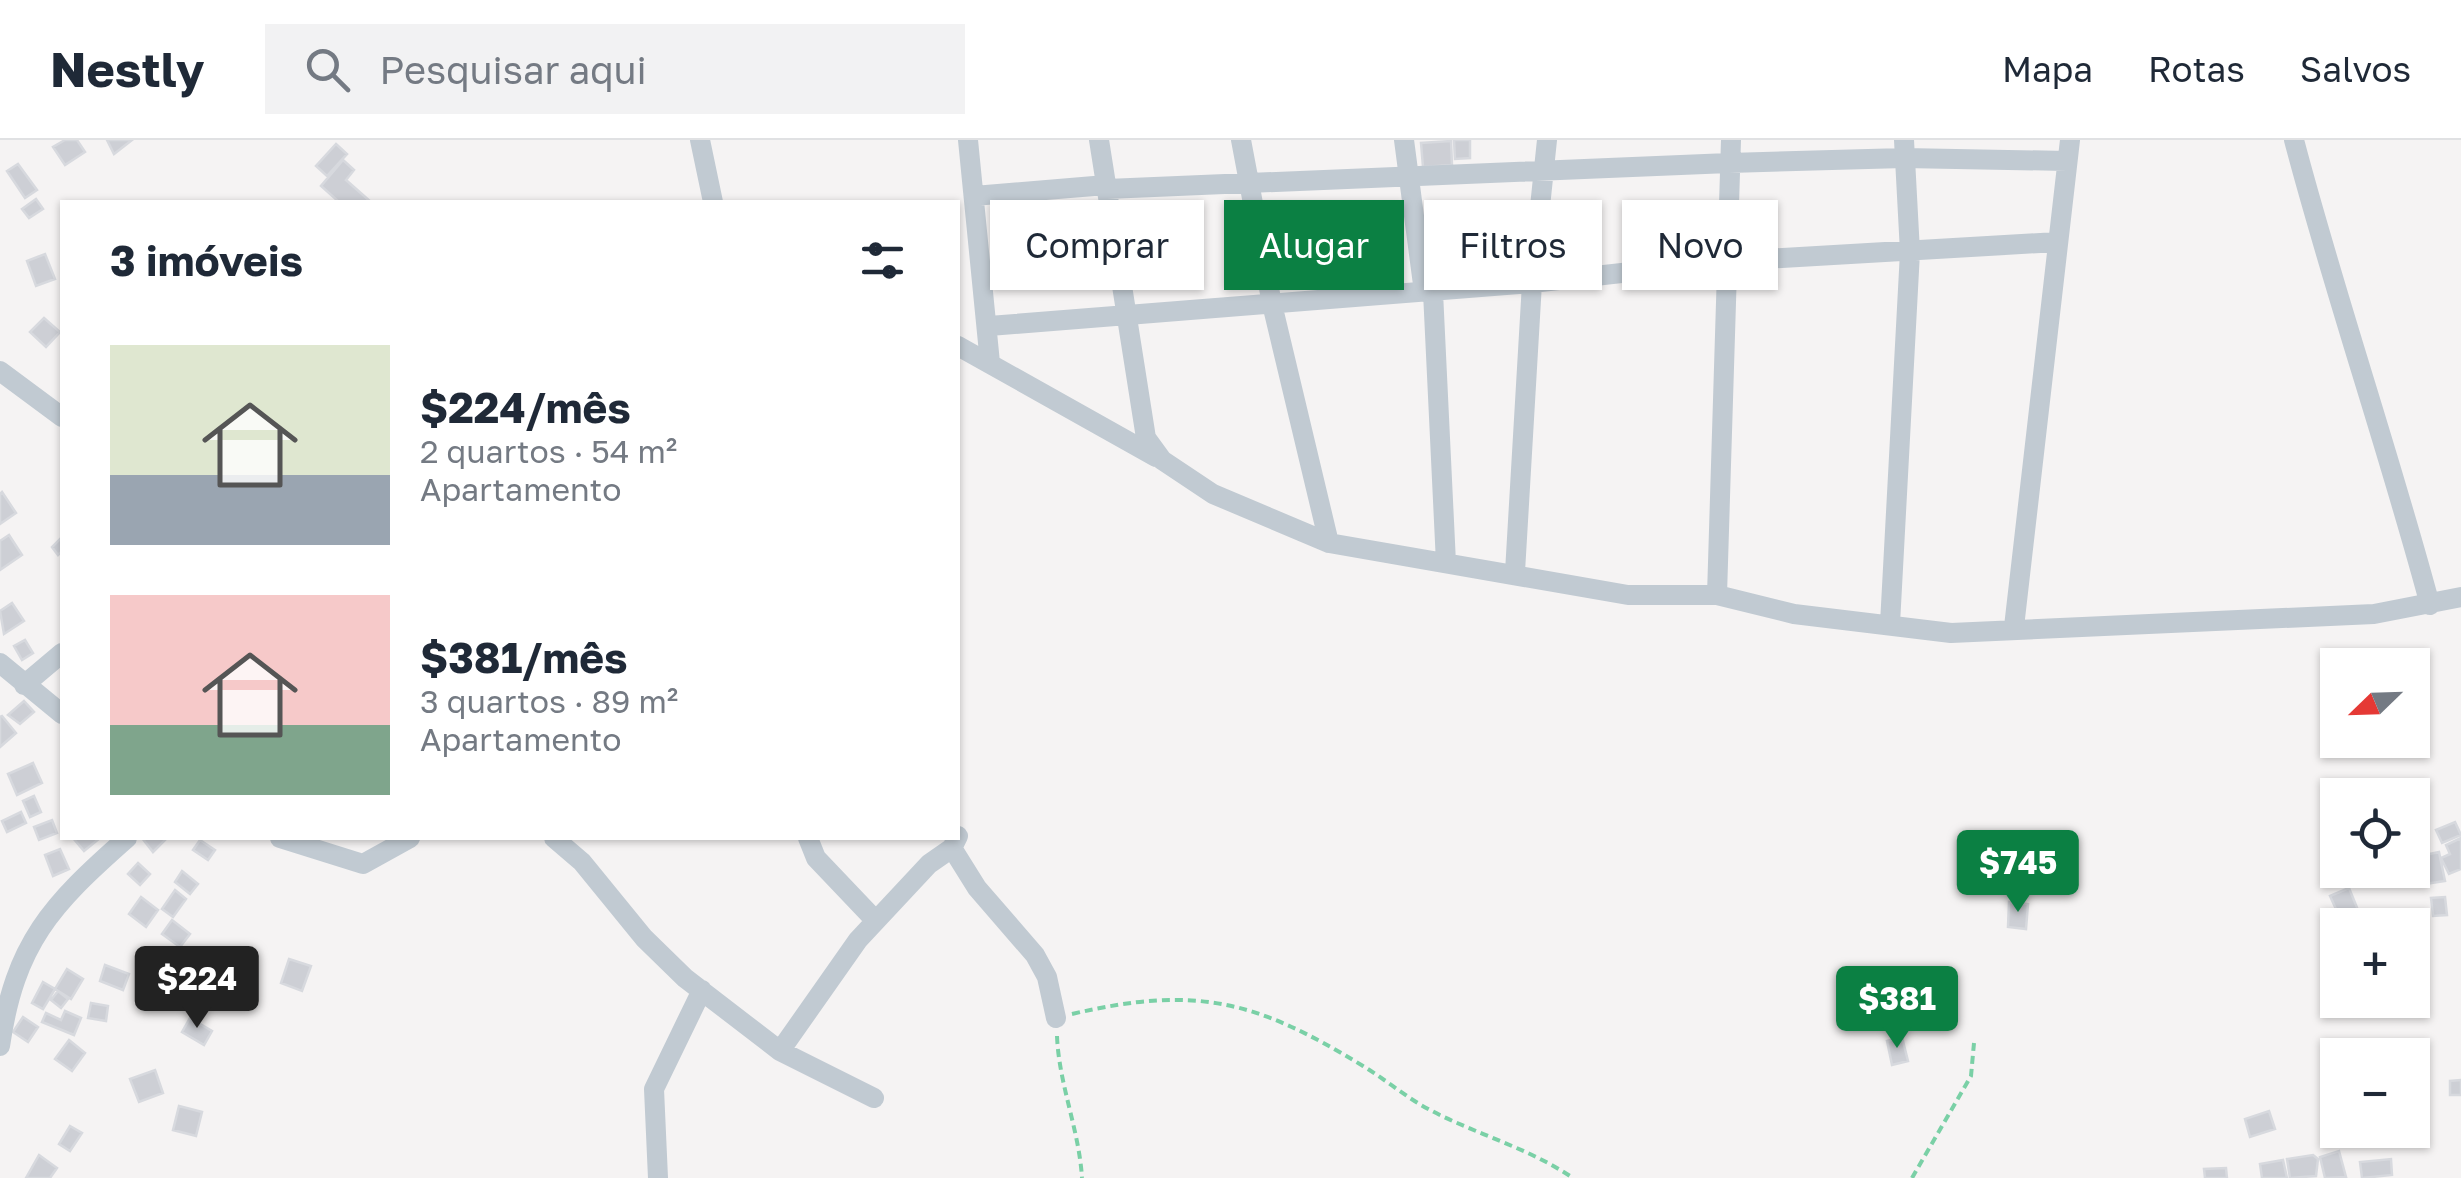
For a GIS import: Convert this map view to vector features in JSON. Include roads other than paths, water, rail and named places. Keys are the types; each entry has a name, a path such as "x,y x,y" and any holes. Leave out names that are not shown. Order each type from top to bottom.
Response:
{"street":[{"path":"700,140 713,200"},
{"path":"968,140 990,363"},
{"path":"1099,140 1140,419 1146,438 1162,460"},
{"path":"1241,140 1272,304 1328,543"},
{"path":"1404,140 1429,292 1446,563"},
{"path":"1541,200 1547,140"},
{"path":"1728,200 1730,140"},
{"path":"2294,140 2335,296 2384,436 2430,604"},
{"path":"974,196 1250,180 1544,174 1904,149 2068,151 2014,628"},
{"path":"1890,624 1910,252 1904,149"},
{"path":"709,176 726,200"},
{"path":"1778,258 2057,242"},
{"path":"989,326 1455,290"},
{"path":"1515,572 1532,290"},
{"path":"1716,596 1728,290"},
{"path":"960,347 1162,460 1213,494 1328,543 1515,572 1628,595 1716,596 1794,614 1951,634 2014,628 2070,630 2374,614 2461,597"},
{"path":"0,372 60,416"},
{"path":"24,686 60,654"},
{"path":"0,663 60,713"},
{"path":"0,1046 11,981 34,936 78,882 125,840"},
{"path":"286,840 364,864 406,840"},
{"path":"556,840 611,893 644,938 702,990 780,1050 874,1098"},
{"path":"809,840 816,858 876,920"},
{"path":"780,1050 836,966 929,864 955,842 977,888 1035,956 1047,977 1056,1018"},
{"path":"658,1178 654,1089 702,990"}]}
